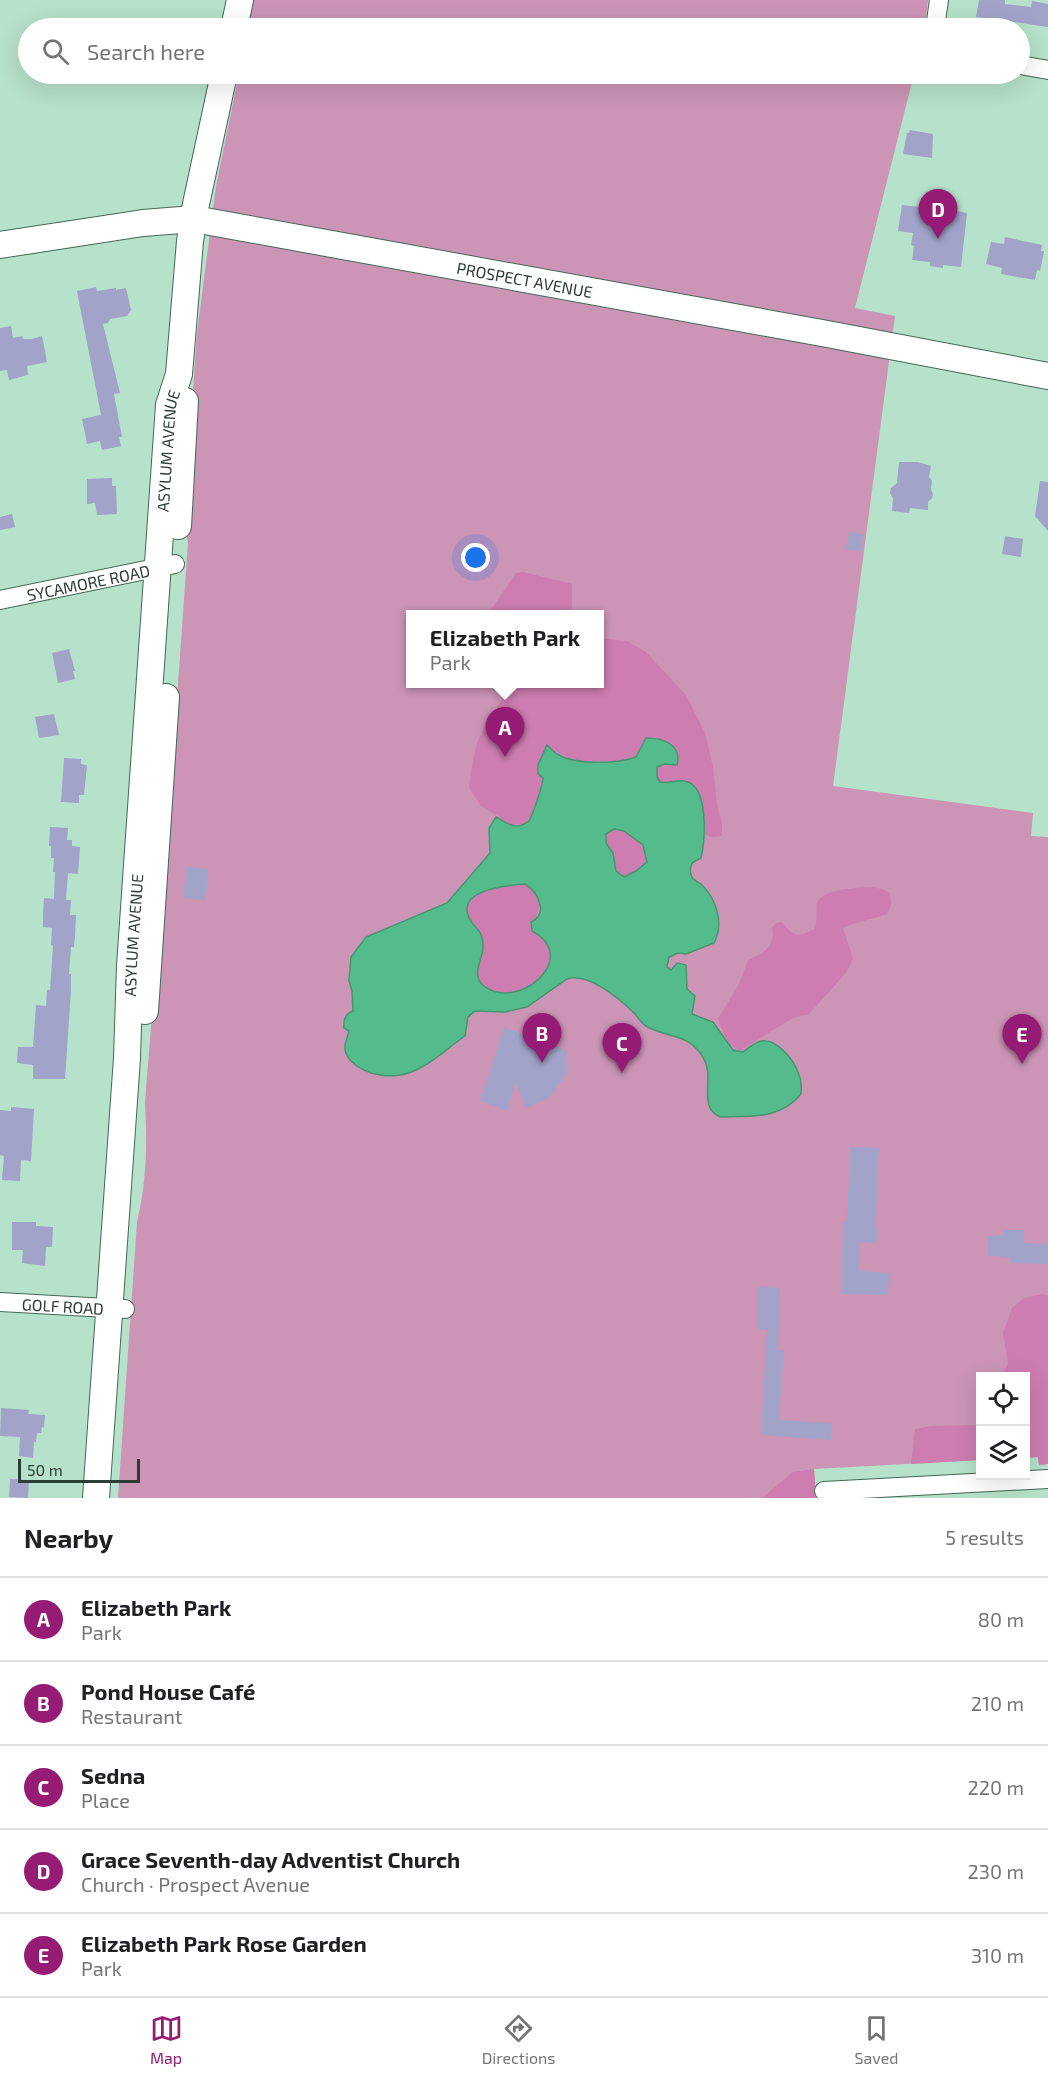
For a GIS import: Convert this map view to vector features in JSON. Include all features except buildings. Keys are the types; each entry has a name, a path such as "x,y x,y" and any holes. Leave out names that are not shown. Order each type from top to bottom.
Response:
{"main road":[{"path":"236,18 240,0"},
{"name":"ASYLUM AVENUE","path":"112,1498 130,966 166,566 169,405 179,374 190,241 222,84"},
{"name":"PROSPECT AVENUE","path":"0,245 143,223 194,219 1048,376"},
{"name":"ASYLUM AVENUE","path":"96,1498 117,1308"}],"street":[{"path":"936,18 939,0"},
{"path":"1030,67 1048,70"},
{"name":"SYCAMORE ROAD","path":"0,600 166,566"},
{"name":"GOLF ROAD","path":"0,1302 117,1308"},
{"path":"824,1491 1021,1490 1048,1479"}],"shaded area":[{"path":"254,0 928,0 926,18 250,18"},
{"path":"237,84 911,84 855,308 895,316 833,786 1033,813 1031,836 1048,837 1048,1464 1039,1465 1038,1457 1030,1458 1030,1372 976,1372 976,1460 814,1469 816,1498 118,1498 137,1222 144,1177 145,1102 188,543 184,521 197,333 216,186"},
{"path":"523,572 572,584 572,610 491,610 516,573"},
{"path":"604,638 627,641 646,652 686,695 705,733 713,767 722,836 712,837 703,834 703,808 686,781 660,782 657,778 657,767 673,764 643,741 634,758 595,762 571,759 547,745 538,765 538,774 543,777 543,782 531,815 525,824 511,825 503,822 500,817 481,806 469,788 474,755 480,736 512,688 604,688"},
{"path":"646,738 659,739 670,744 677,752 677,765 665,764 657,767 657,777 660,782 688,782 695,787 704,817 701,858 692,863 690,872 707,891 715,905 719,920 717,936 714,943 686,954 678,953 669,957 667,967 671,970 677,963 686,965 687,989 695,996 692,1014 713,1022 733,1050 743,1052 756,1043 764,1041 771,1042 783,1051 797,1069 801,1080 801,1094 784,1108 764,1115 720,1117 709,1106 707,1067 704,1059 692,1044 646,1026 612,994 594,983 575,978 567,979 527,1007 505,1012 475,1011 468,1017 465,1036 429,1063 408,1073 390,1076 373,1074 351,1061 346,1054 345,1047 349,1031 344,1028 344,1020 353,1011 349,981 351,957 366,937 447,903 490,853 489,828 496,817 515,826 529,821 543,782 543,778 538,774 538,765 547,745 565,758 585,762 607,762 636,757","holes":["614,829 624,831 643,845 647,862 624,877 616,871 613,853 606,843 606,834","525,884 534,892 540,903 539,914 531,922 532,931 546,942 550,955 548,967 540,978 527,987 513,992 498,992 484,986 478,977 483,940 468,915 467,906 471,899 488,890"]},
{"path":"614,829 624,831 643,845 647,862 624,877 616,871 613,853 605,843 606,834"},
{"path":"526,884 533,889 539,900 539,911 532,931 546,943 551,956 548,968 540,979 527,987 513,992 498,992 484,986 478,977 483,947 479,930 469,917 467,906 471,899 488,890"},
{"path":"872,887 890,893 891,905 887,914 843,928 853,959 846,973 809,1014 793,1018 741,1050 732,1046 721,1029 718,1019 739,984 748,960 764,952 770,945 773,935 772,928 776,923 782,922 793,933 804,934 815,929 817,904 822,897 843,889"},
{"path":"1048,1295 1048,1464 1039,1465 1038,1457 1030,1458 1030,1372 1004,1372 1008,1363 1003,1333 1012,1308 1024,1298"},
{"path":"976,1425 976,1460 911,1464 915,1429 931,1426"},
{"path":"814,1469 816,1498 762,1498 793,1472"}],"place":[{"name":"Grace Seventh-day Adventist Church","path":"938,239"},
{"name":"Elizabeth Park","path":"505,757"},
{"name":"Pond House Café","path":"542,1063"},
{"name":"Elizabeth Park Rose Garden","path":"1022,1064"},
{"name":"Sedna","path":"622,1073"}]}
